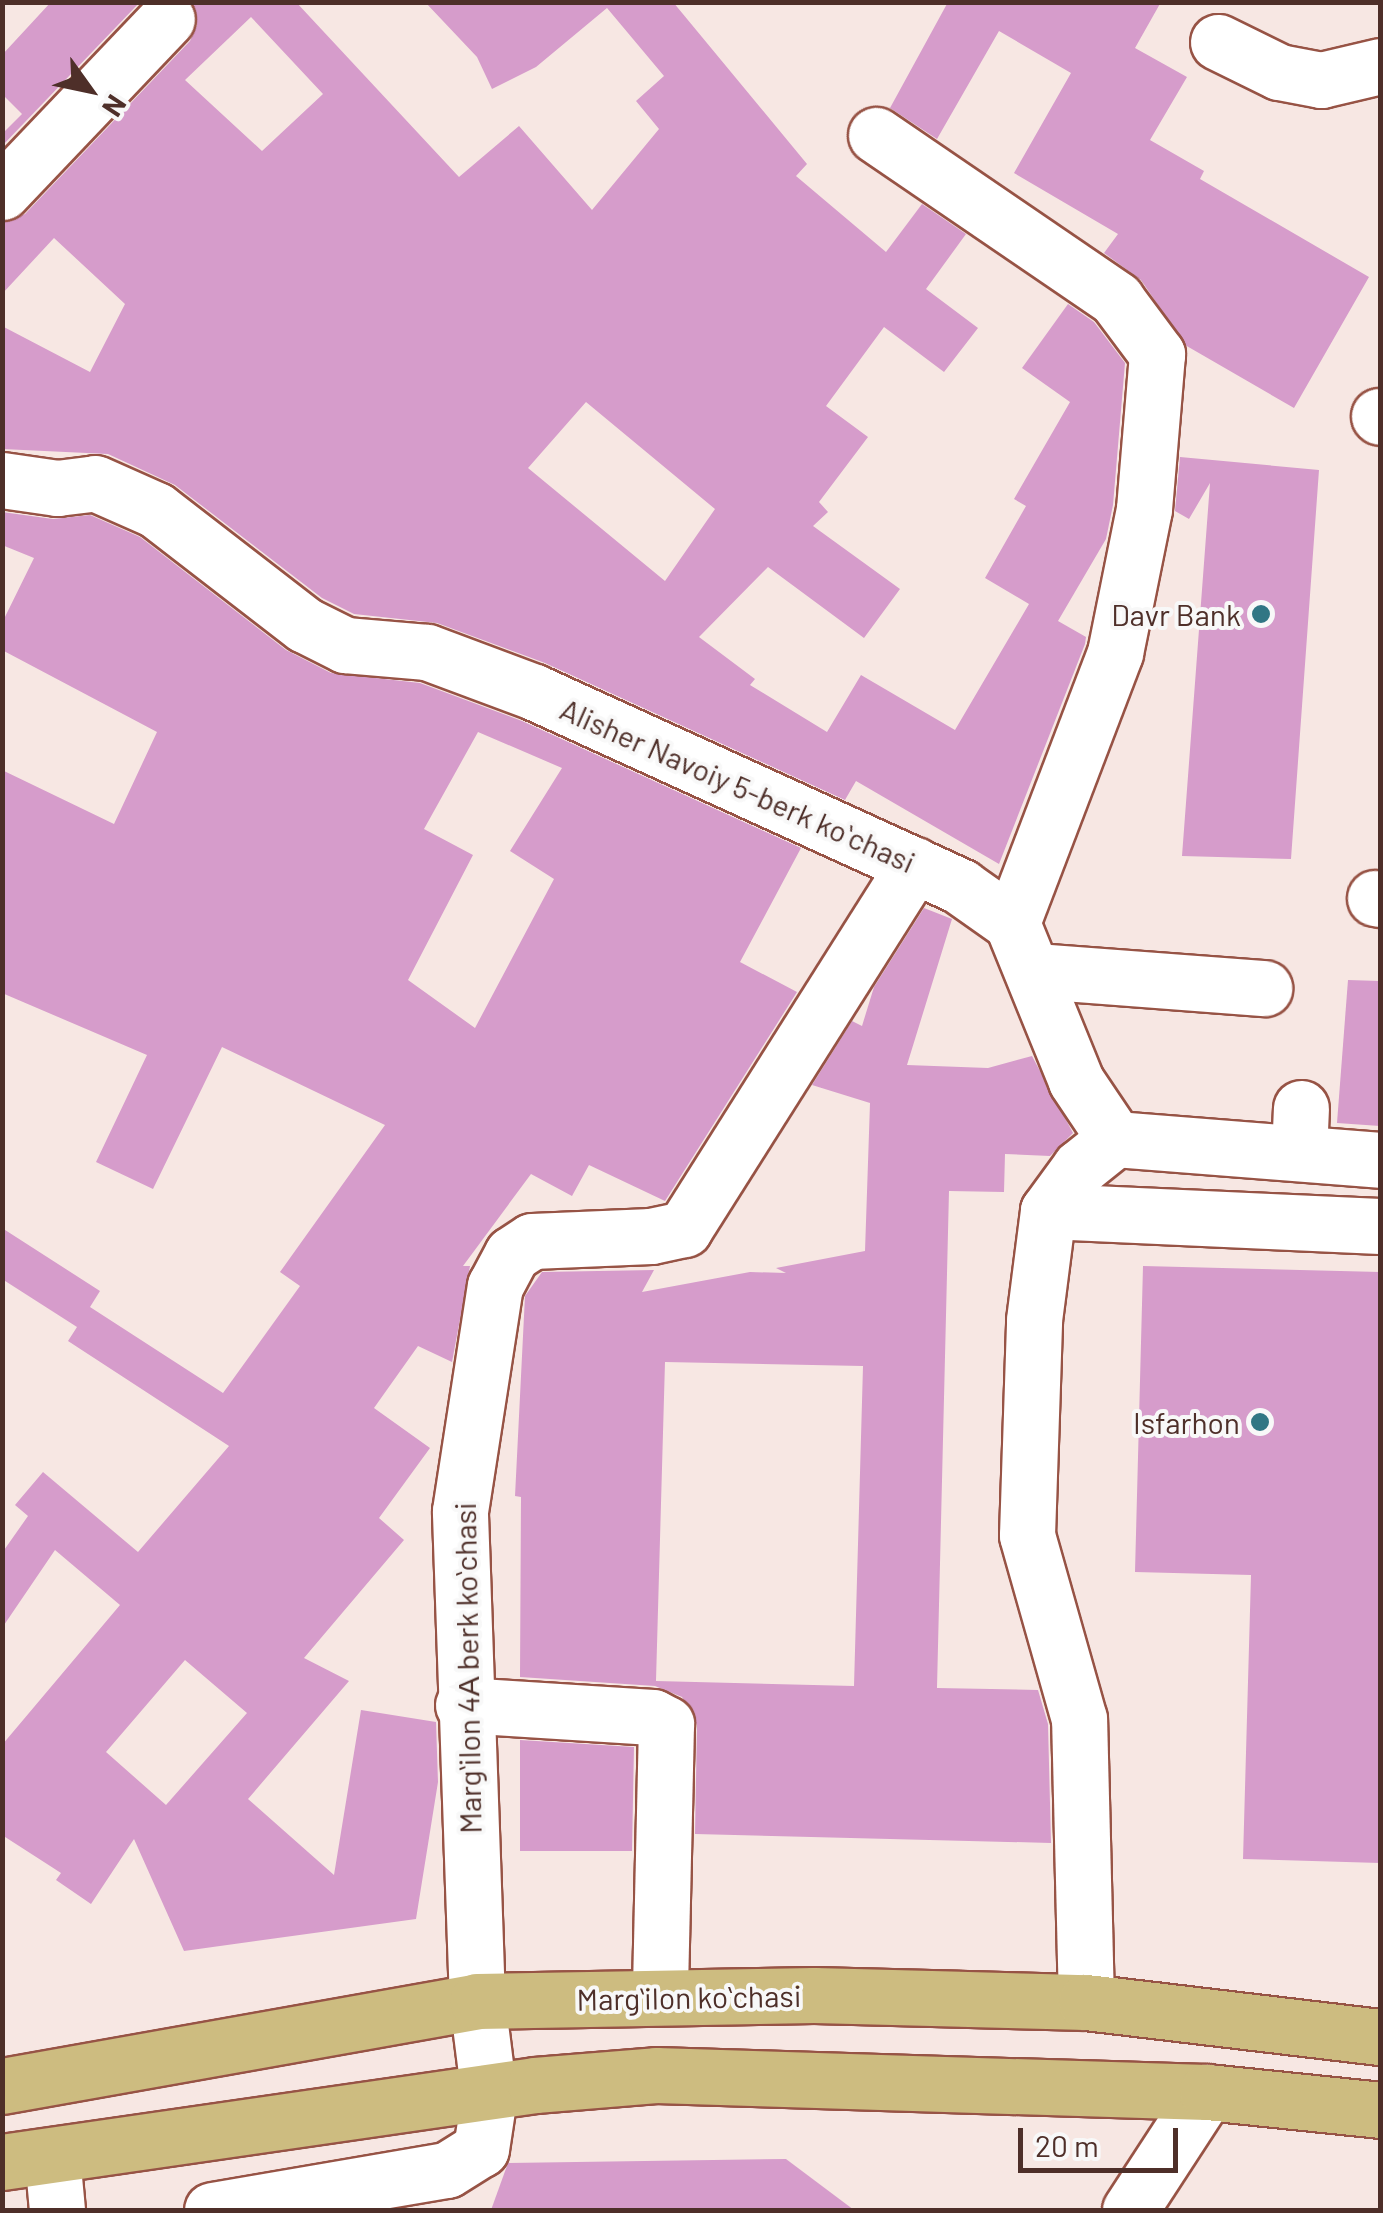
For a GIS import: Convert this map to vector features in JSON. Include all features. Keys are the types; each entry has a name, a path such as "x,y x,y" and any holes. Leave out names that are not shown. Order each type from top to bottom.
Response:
{"main road":[{"name":"Margʻilon koʻchasi","path":"2,2086 477,2002 660,1997 1086,2002 1380,2036"},
{"path":"27,2160 489,2096 535,2085 656,2076 1208,2092 1380,2110"}],"street":[{"path":"2,192 167,19"},
{"path":"1218,42 1279,72 1321,80 1380,66"},
{"path":"876,135 1116,300 1157,354 1144,509 1114,653 1012,923"},
{"name":"Alisher Navoiy 5-berk koʻchasi","path":"2,480 57,488 94,483 156,510 305,625 345,645 427,652 534,692 962,887 1012,923 1036,971 1076,1081 1115,1139"},
{"name":"Margʻilon 4А berk koʻchasi","path":"212,2210 469,2162 480,2149 489,2096 477,2002 463,1705 460,1511 494,1286 512,1254 532,1241 651,1236 684,1228 914,865"},
{"path":"1036,971 1264,988"},
{"path":"1086,2002 1079,1718 1027,1535 1034,1320 1048,1211 1080,1167 1115,1139 1300,1131 1380,1160"},
{"path":"1048,1211 1380,1226"},
{"path":"463,1705 653,1717 666,1724 660,1997"},
{"path":"1130,2210 1208,2092"},
{"path":"27,2160 57,2210"}],"building":[{"path":"51,2 140,2 2,146 2,134 22,114 2,94 2,55"},
{"path":"192,2 296,2 459,177 519,126 592,210 659,129 636,101 664,76 607,8 536,67 492,89 477,57 425,2 673,2 807,164 796,176 886,252 922,204 966,234 926,289 978,328 944,372 884,327 826,406 868,437 819,502 828,512 813,526 900,589 864,638 768,567 699,637 755,679 750,685 827,732 861,675 955,730 1029,604 985,578 1026,506 1014,499 1070,402 1022,368 1068,304 1094,322 1125,363 1113,505 1106,539 1058,621 1086,637 1085,644 999,864 856,781 845,800 545,663 437,623 354,614 322,598 175,485 108,454 2,449 2,326 90,372 125,304 54,238 2,294 2,222 25,214 190,41 197,25","holes":["251,17 323,94 262,151 185,80","586,402 715,509 665,581 528,468"]},
{"path":"948,2 1161,2 1135,48 1187,77 1150,140 1204,171 1200,179 1369,277 1294,408 1185,345 1141,280 1104,253 1118,234 1014,173 1071,73 999,31 937,139 890,108"},
{"path":"1180,457 1319,470 1291,859 1182,856 1210,483 1189,519 1175,511"},
{"path":"2,512 53,519 90,515 140,537 286,650 331,673 420,683 522,721 801,848 740,962 797,992 665,1201 589,1165 572,1196 531,1174 463,1266 470,1266 452,1362 418,1346 374,1408 430,1448 379,1518 404,1540 304,1658 349,1681 248,1799 334,1875 361,1710 436,1722 438,1782 416,1919 184,1951 134,1839 91,1904 56,1880 61,1873 2,1835 2,1745 120,1605 55,1550 2,1628 2,1553 28,1516 15,1505 43,1472 138,1552 229,1446 68,1341 77,1327 2,1279 2,1228 100,1291 90,1307 223,1393 300,1286 280,1272 385,1125 222,1047 153,1189 96,1162 147,1055 2,993 2,770 114,824 157,732 2,650 2,623 34,558 2,545","holes":["478,732 562,768 510,851 554,879 475,1028 408,980 473,855 424,829","185,1660 247,1713 166,1805 106,1752"]},
{"path":"924,908 952,919 907,1065 988,1068 1032,1056 1073,1133 1050,1156 1005,1154 1004,1192 949,1191 937,1688 1038,1690 1048,1724 1051,1843 695,1834 697,1725 682,1697 655,1686 520,1677 521,1497 515,1496 525,1296 542,1272 654,1270 642,1292 750,1272 786,1273 776,1268 865,1251 870,1103 812,1085 852,1021 862,1026 874,987","holes":["665,1362 863,1366 854,1686 656,1681"]},
{"path":"1348,980 1380,981 1380,1126 1337,1123"},
{"name":"Isfarhon","path":"1143,1266 1380,1272 1380,1863 1243,1859 1251,1575 1135,1572"},
{"path":"520,1740 634,1747 632,1851 520,1851"},
{"path":"786,2159 854,2210 491,2210 508,2163"}],"place":[{"name":"Davr Bank","path":"1261,614"},
{"name":"Isfarhon","path":"1260,1422"}]}
